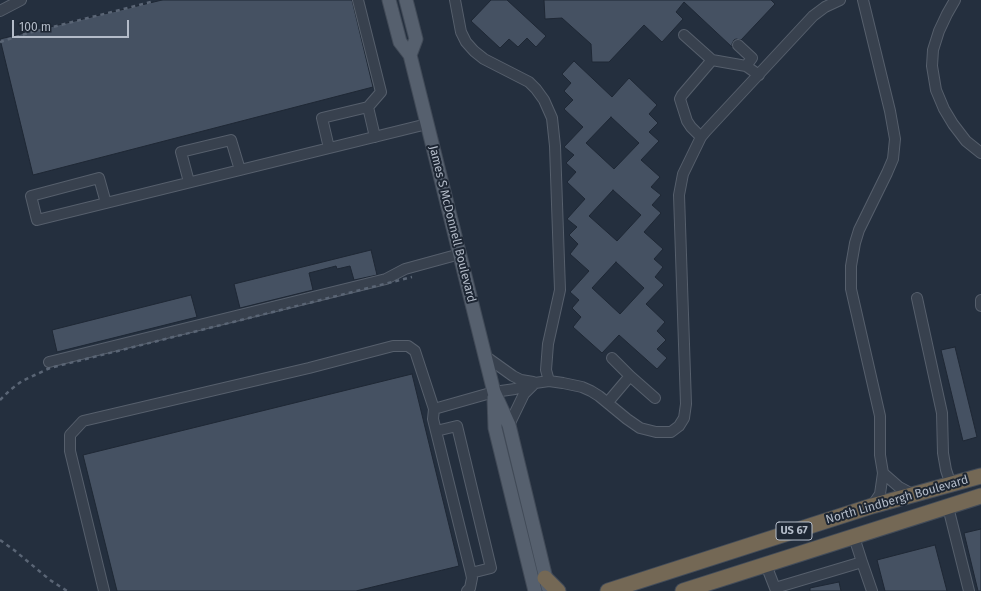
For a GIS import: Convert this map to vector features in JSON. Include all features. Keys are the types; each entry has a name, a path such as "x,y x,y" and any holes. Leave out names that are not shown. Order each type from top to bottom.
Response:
{"highway":[{"name":"North Lindbergh Boulevard","path":"608,591 872,506 981,476"},
{"name":"North Lindbergh Boulevard","path":"683,591 717,586 766,565 981,496"},
{"path":"547,584 558,591"}],"main road":[{"name":"James S McDonnell Boulevard","path":"389,0 400,42 410,55 494,392 509,425 547,584"},
{"name":"James S McDonnell Boulevard","path":"406,0 416,39 410,55"},
{"name":"James S McDonnell Boulevard","path":"494,392 495,428 535,591"}],"street":[{"path":"0,10 21,0"},
{"path":"329,148 322,118 368,107 381,92 358,0"},
{"path":"455,0 461,32 466,42 484,59 529,82 544,100 552,118 556,146 560,290 548,344 546,370 549,381"},
{"path":"434,408 494,392 549,381 582,387 595,393 640,428 656,432 671,432 679,426 684,418 686,409 679,195 683,174 702,137 813,16 825,7 840,0"},
{"path":"863,0 890,111 895,139 893,159 862,223 855,243 850,272 851,289 880,416 880,455 883,473 880,494 872,506"},
{"path":"955,0 947,14 935,44 932,66 933,74 936,90 944,109 953,124 966,141 981,153"},
{"path":"684,35 712,60 746,66 759,75"},
{"path":"738,45 752,58 746,66"},
{"path":"702,137 690,127 680,99 712,60"},
{"path":"368,107 375,137"},
{"path":"106,203 99,178 31,196 37,220 427,124"},
{"path":"189,182 181,152 231,140 240,170"},
{"path":"49,362 386,279 405,269 460,254"},
{"path":"917,298 942,413 943,453 946,470 951,485"},
{"path":"981,300 981,306"},
{"path":"104,591 70,451 70,435 82,421 309,368 393,346 408,346 415,351 434,408 433,419 472,578 470,588 467,591"},
{"path":"485,356 513,376 521,380 535,383"},
{"path":"612,358 655,398"},
{"path":"608,402 630,376"},
{"path":"509,425 524,394 535,383"},
{"path":"436,431 457,426 491,568 471,573"},
{"path":"883,473 901,489 914,495"},
{"path":"948,507 969,591"},
{"path":"854,537 872,591"},
{"path":"766,565 775,590 862,562"}],"building":[{"path":"162,0 352,0 373,87 33,175 0,39"},
{"path":"491,0 507,0 546,36 536,47 527,38 518,47 509,39 500,48 471,21"},
{"path":"544,0 771,0 775,4 741,40 734,40 732,47 684,2 676,12 683,19 662,42 644,25 609,62 592,62 591,44 562,18 545,19"},
{"path":"574,61 612,97 629,78 657,105 649,114 658,123 649,132 659,141 641,160 660,177 651,187 661,195 652,205 661,213 644,232 663,249 654,259 663,267 655,277 664,285 646,304 665,322 657,331 666,340 657,349 667,358 657,369 619,335 602,353 573,327 581,317 572,308 579,300 570,292 589,271 570,254 578,244 569,235 577,227 567,219 585,199 567,182 576,172 566,163 574,155 564,147 583,127 564,109 573,100 564,91 571,83 562,74","holes":["611,117 639,143 614,169 586,143","613,190 641,215 617,241 589,216","616,262 644,288 620,314 592,288"]},
{"path":"371,250 377,275 354,280 350,266 337,269 336,266 309,273 313,290 240,308 234,284"},
{"path":"191,295 197,317 57,352 52,330"},
{"path":"955,347 977,437 963,441 941,350"},
{"path":"412,374 459,566 356,591 117,591 83,455"},
{"path":"981,529 981,591 978,591 964,533"},
{"path":"935,545 947,591 885,591 877,560"},
{"path":"839,582 841,591 810,591 810,588"}],"railway":[{"path":"0,42 25,34 151,2"},
{"path":"0,400 22,381 50,368 412,277"},
{"path":"0,540 50,580 67,591"}]}
